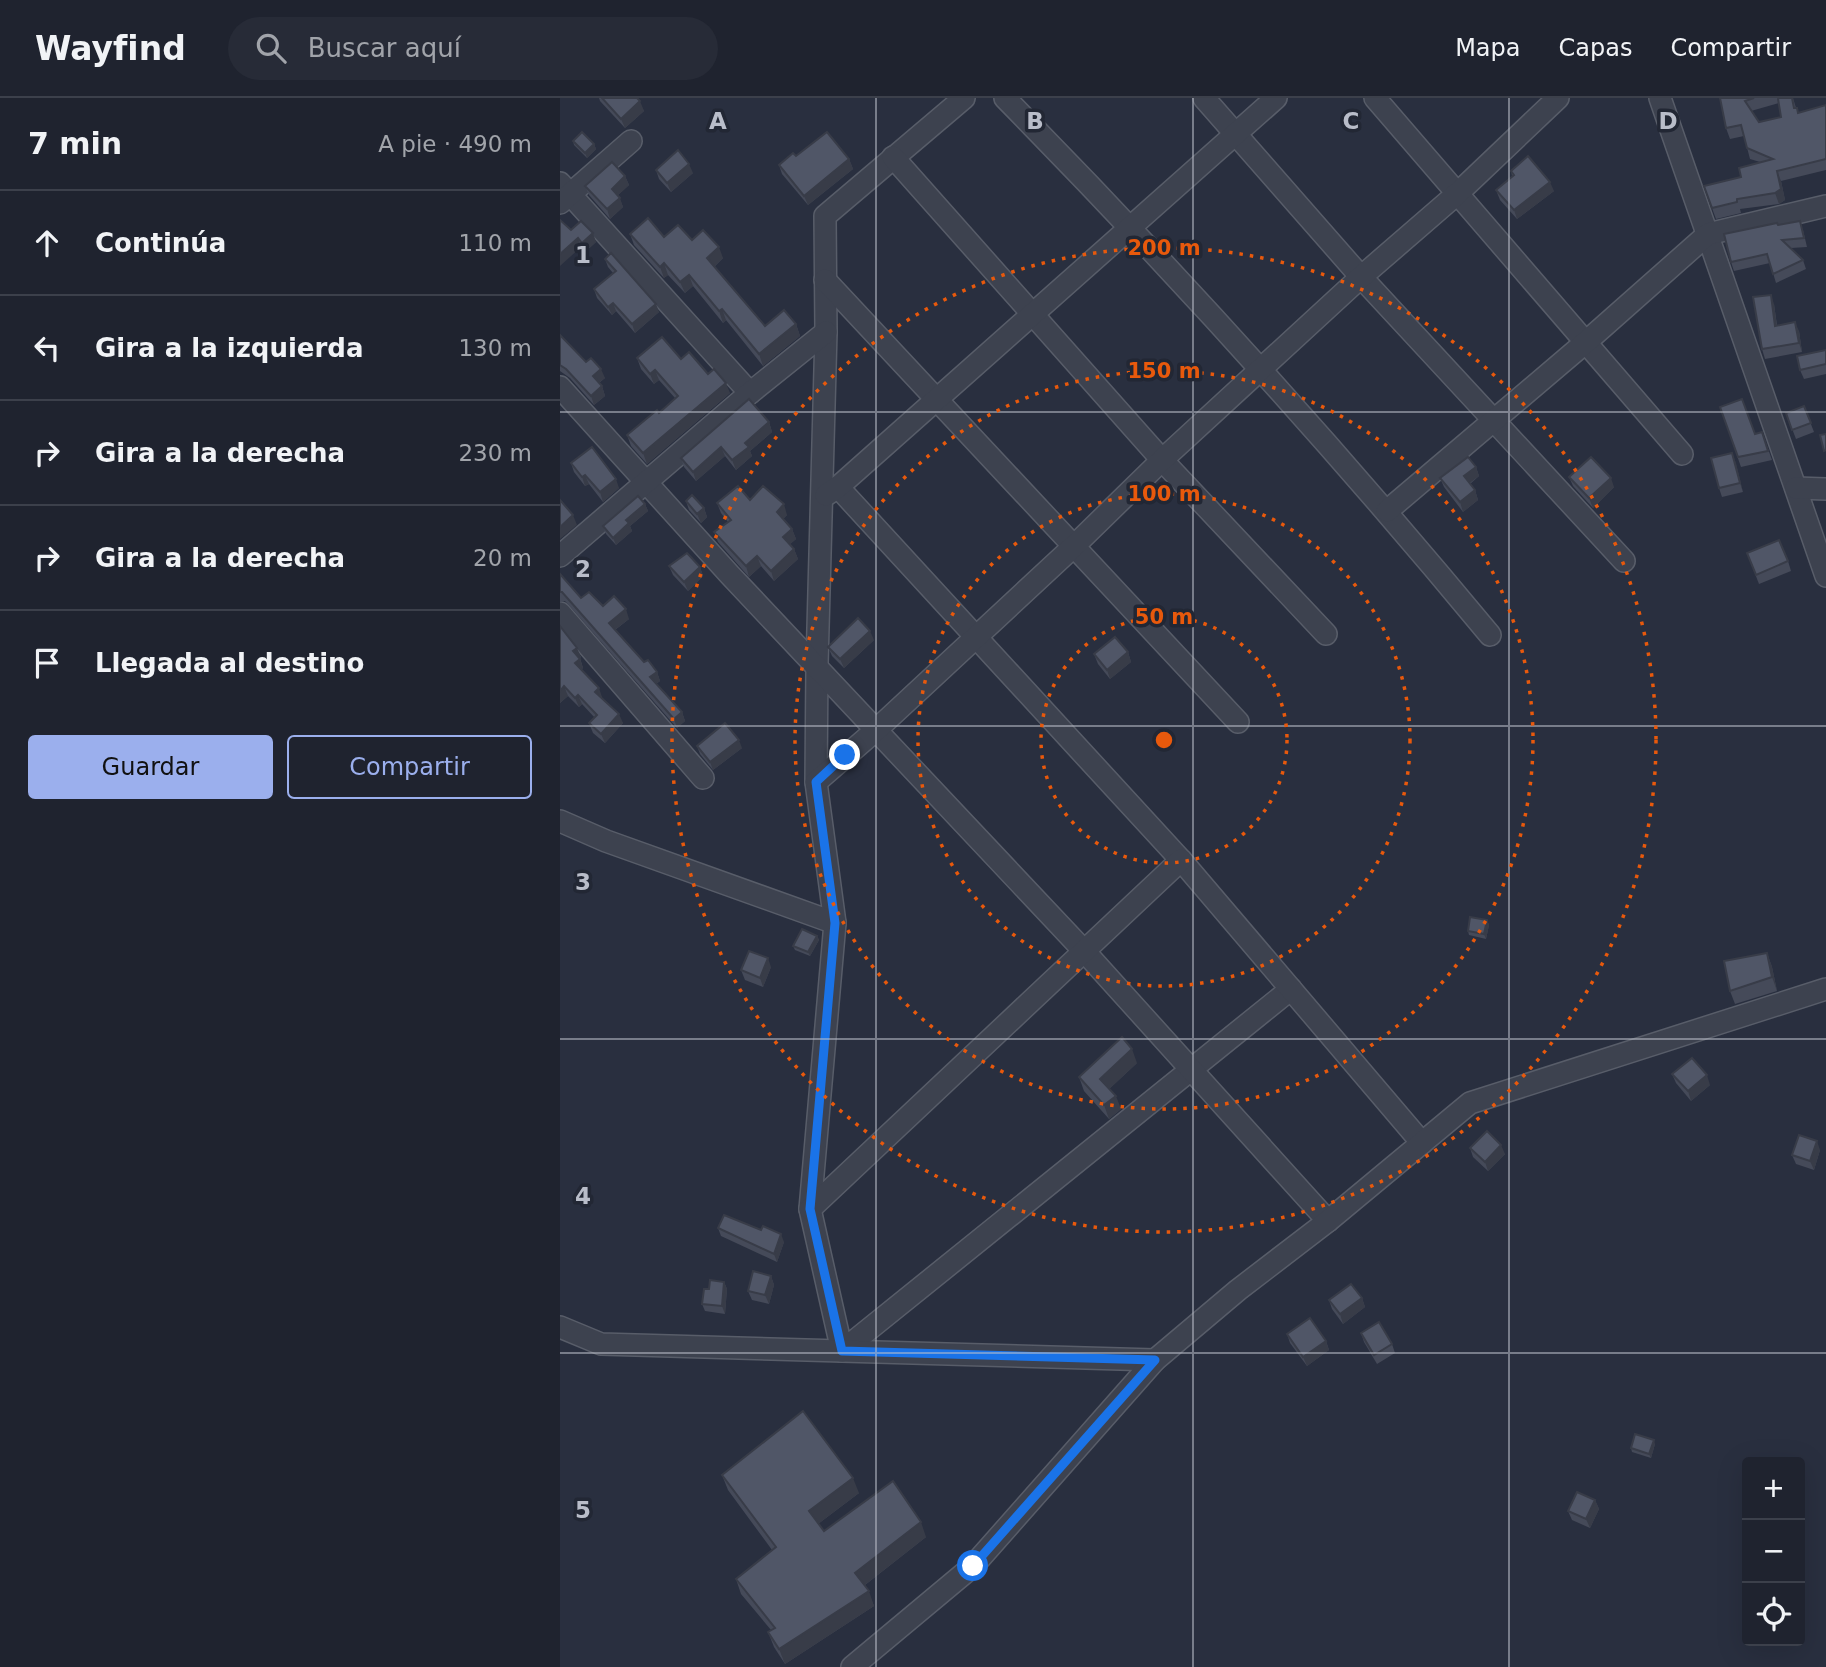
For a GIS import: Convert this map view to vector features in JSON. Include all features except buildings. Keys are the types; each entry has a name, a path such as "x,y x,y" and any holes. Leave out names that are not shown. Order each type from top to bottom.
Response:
{"street":[{"path":"842,1351 810,1209 835,923 816,782 817,665 830,492 825,216 964,98"},
{"path":"1005,98 1131,227 1261,370 1387,511 1490,635"},
{"path":"1205,98 1361,278 1624,561"},
{"path":"830,492 1276,98"},
{"path":"1376,98 1682,454"},
{"path":"816,782 876,730 1073,547 1162,460 1558,98"},
{"path":"1660,98 1826,576"},
{"path":"631,141 563,194 750,393"},
{"path":"893,157 1162,460 1326,634"},
{"path":"1387,511 1586,342 1707,234 1826,206"},
{"path":"825,280 1238,722"},
{"path":"560,556 750,393 826,332"},
{"path":"560,387 646,483 1085,952 1328,1221"},
{"path":"1796,488 1826,489"},
{"path":"830,492 975,638 1181,860 1422,1143"},
{"path":"560,613 703,778"},
{"path":"560,821 835,923"},
{"path":"810,1209 1181,860"},
{"path":"842,1351 1292,989"},
{"path":"852,1667 973,1566 1155,1360 1470,1103 1826,989"},
{"path":"560,1327 601,1344 1155,1360"}],"route":[{"path":"845,755 816,782 835,923 810,1209 842,1351 1155,1360 973,1566"}]}
